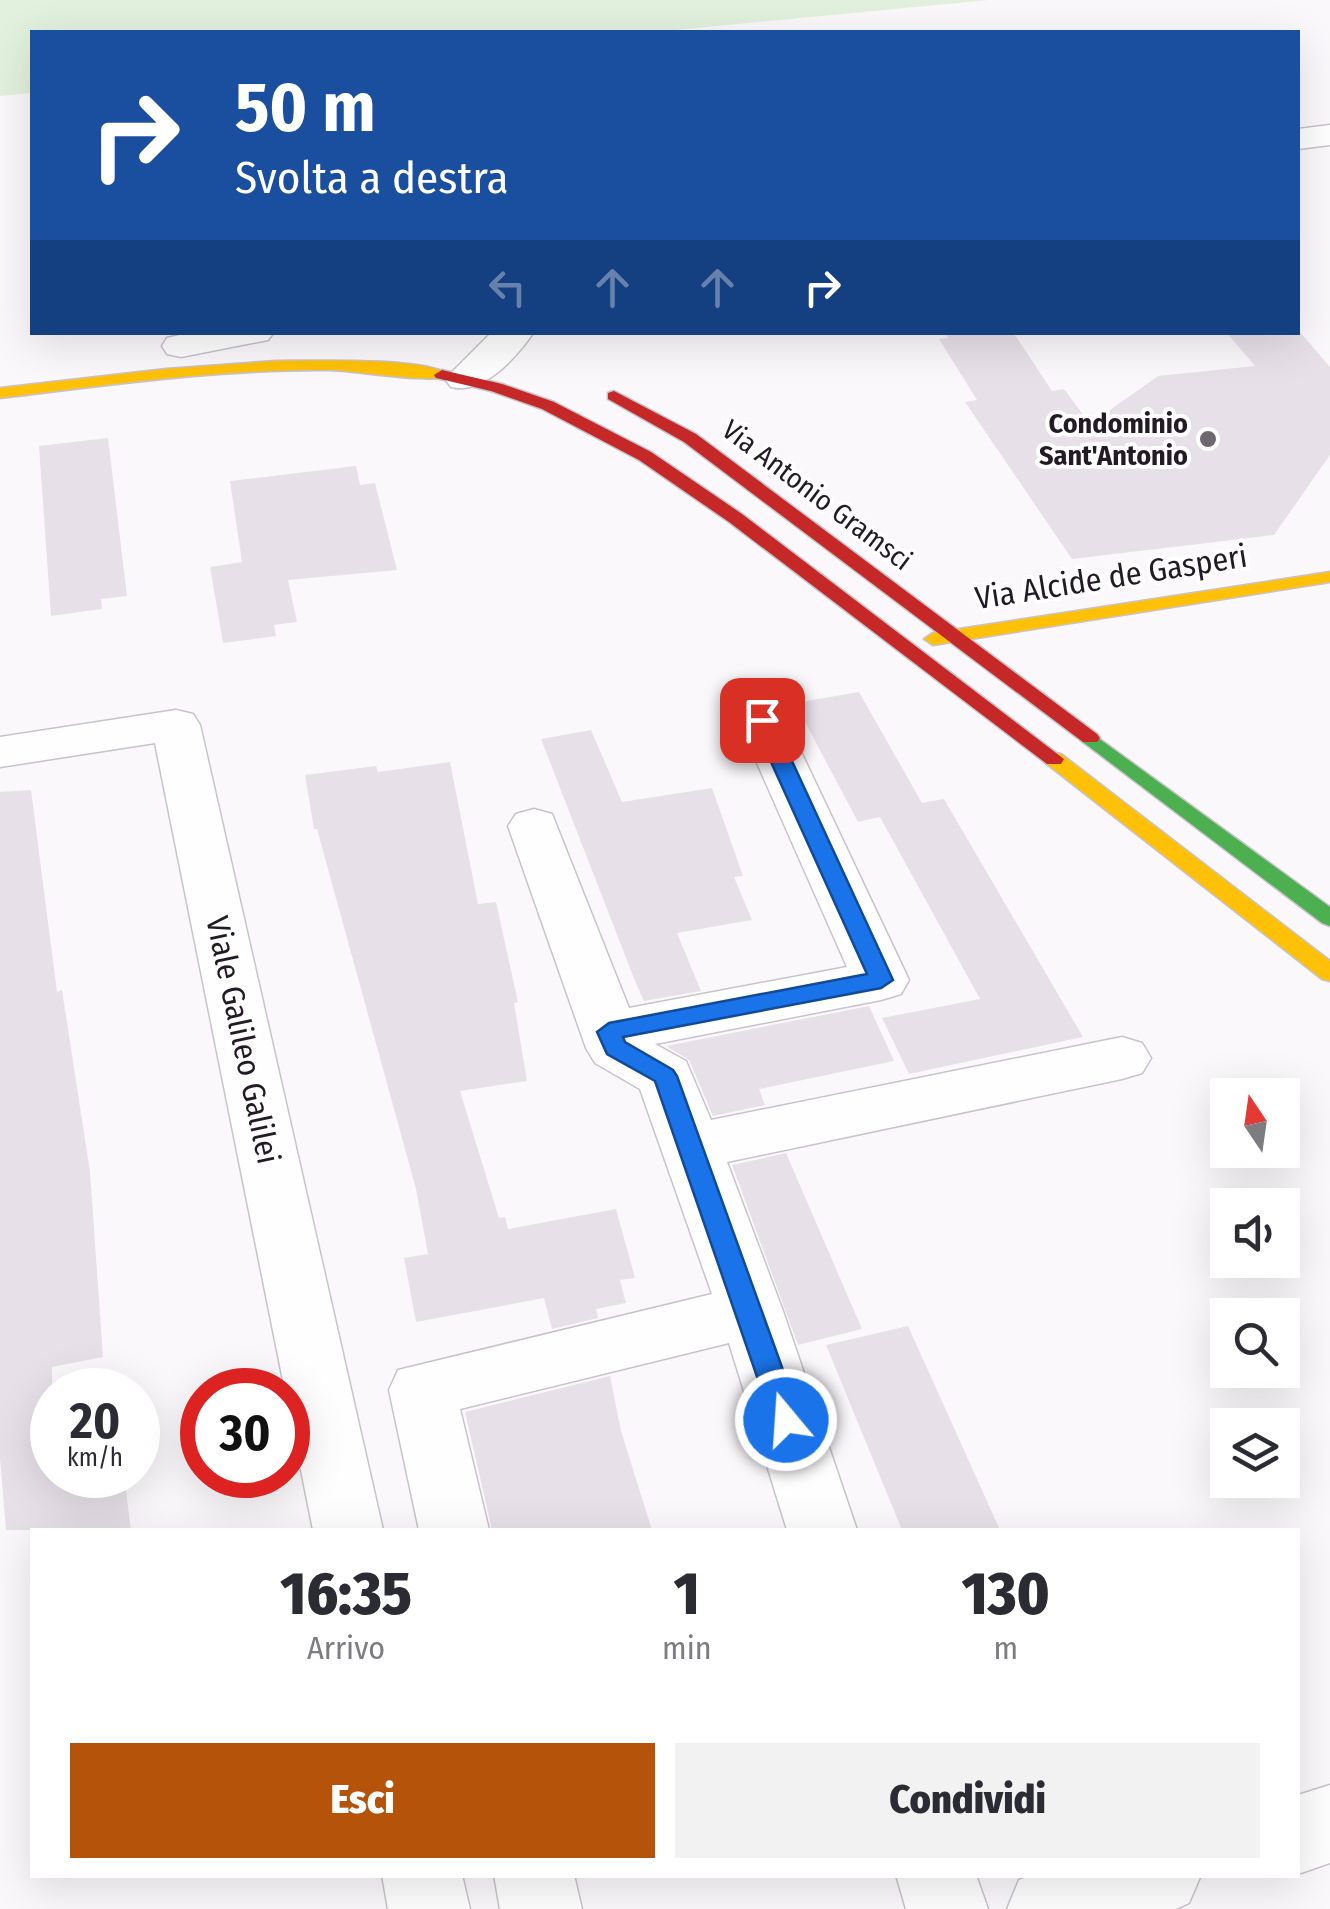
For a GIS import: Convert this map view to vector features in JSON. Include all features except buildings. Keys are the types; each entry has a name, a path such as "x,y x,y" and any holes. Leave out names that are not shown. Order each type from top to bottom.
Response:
{"street":[{"path":"1300,140 1330,136"},
{"path":"0,393 266,336"},
{"path":"185,355 360,366 489,357 548,404 635,445 903,644 1330,972"},
{"name":"Via Antonio Gramsci","path":"593,388 639,407 690,438 1330,918"},
{"name":"Via Alcide de Gasperi","path":"903,644 1330,577"},
{"path":"609,1032 881,980 762,720"},
{"name":"Viale Galileo Galilei","path":"0,752 176,725 348,1528"},
{"path":"534,826 615,1048 665,1076 750,1311 821,1528"},
{"path":"691,1147 1122,1058"},
{"path":"454,1528 422,1390 750,1311"},
{"path":"1300,1833 1330,1824"},
{"path":"423,1878 429,1909"},
{"path":"535,1878 542,1909"},
{"path":"937,1878 947,1909"},
{"path":"1048,1909 1151,1878"}],"green space":[{"path":"0,0 989,0 675,30 30,30 30,93 0,96"}],"traffic: fast":[{"path":"1090,738 1330,918"}],"traffic: slow":[{"path":"0,393 276,366 332,365 442,375"},
{"path":"933,639 1330,577"},
{"path":"1054,759 1330,973"}],"traffic: jam":[{"path":"442,375 548,406 645,456 735,518 1054,759"},
{"path":"614,396 690,438 1090,738"}],"place":[{"name":"Condominio Sant'Antonio","path":"1208,439"}],"route":[{"path":"762,720 881,980 609,1032 615,1048 665,1076 786,1420"}]}
